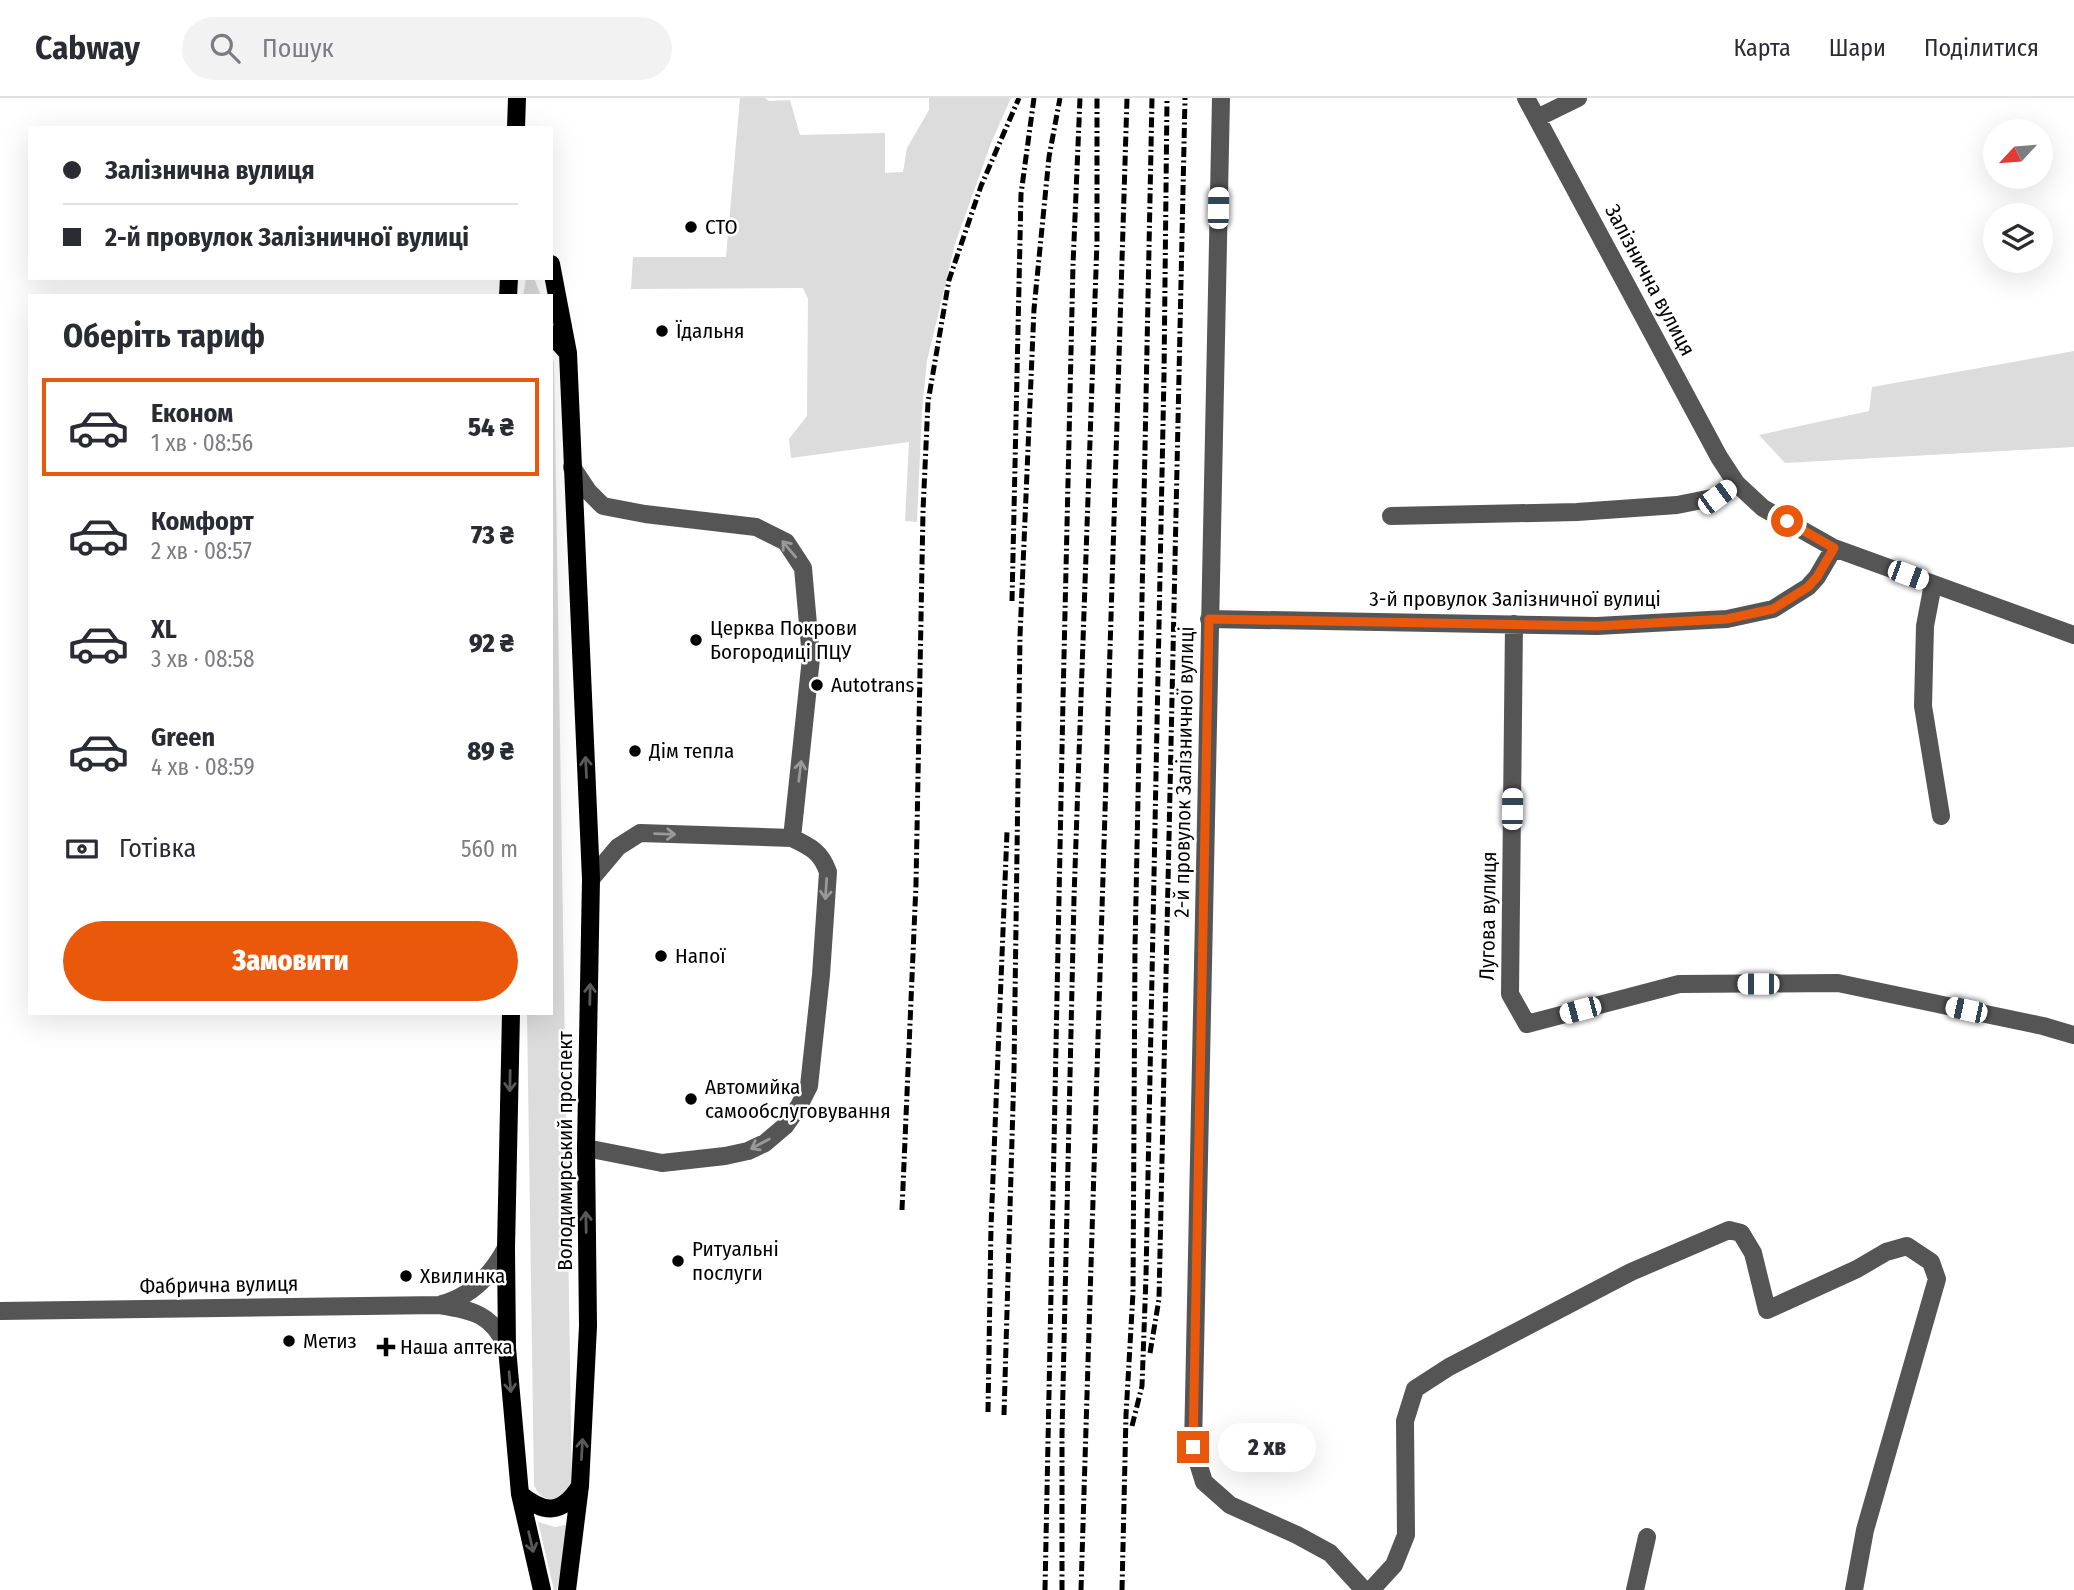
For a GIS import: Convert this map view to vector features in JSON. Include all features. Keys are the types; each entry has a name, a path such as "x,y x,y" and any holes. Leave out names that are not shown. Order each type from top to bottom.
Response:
{"main road":[{"path":"516,126 517,101"},
{"path":"517,101 523,126"},
{"name":"Володимирський проспект","path":"553,274 568,353 591,880 586,1148 588,1326 580,1486 567,1590"},
{"path":"553,336 568,353"},
{"path":"512,1015 506,1248 507,1348 520,1494 542,1590"},
{"path":"520,1494 533,1506 547,1510 559,1508 580,1486"}],"street":[{"name":"2-й провулок Залізничної вулиці","path":"1221,98 1193,1447 1204,1482 1230,1505 1331,1553 1364,1590"},
{"name":"Залізнична вулиця","path":"1526,98 1719,457 1736,483 1763,508 1834,548 2074,635"},
{"path":"1537,118 1578,98"},
{"path":"572,467 588,491 603,506 645,514 756,527 786,542 803,568 811,658 792,838"},
{"path":"1391,516 1577,512 1677,505 1717,497 1736,483"},
{"name":"3-й провулок Залізничної вулиці","path":"1209,619 1597,626 1727,619 1773,609 1808,587 1834,548"},
{"path":"1933,584 1925,626 1923,706 1941,816"},
{"name":"Лугова вулиця","path":"1514,624 1510,994 1527,1024 1679,984 1838,983 2043,1026 2074,1035"},
{"path":"586,1148 662,1163 748,1151 765,1143 785,1126 809,1086 821,975 828,872 822,857 812,847 792,838 640,834 618,847 591,880"},
{"path":"1371,1590 1394,1565 1406,1535 1405,1421 1415,1389 1449,1367 1631,1272 1729,1230 1741,1233 1752,1253 1767,1310 1857,1269 1886,1252 1908,1246 1931,1262 1937,1279 1865,1530 1854,1590"},
{"path":"439,1305 453,1301 477,1286 490,1273 506,1248"},
{"path":"475,1313 477,1286"},
{"path":"439,1305 475,1313 489,1320 501,1333 507,1348"},
{"name":"Фабрична вулиця","path":"0,1311 439,1305"},
{"path":"1634,1590 1647,1537"}],"shaded area":[{"path":"740,98 790,100 800,135 885,133 885,173 903,172 907,148 929,110 929,98 1011,98 991,143 955,244 927,361 917,522 905,521 909,442 791,458 789,439 807,416 808,299 803,288 631,289 633,257 726,257"},
{"path":"526,280 535,280 540,294 523,294"},
{"path":"2074,351 2074,447 1785,463 1759,435 1869,411 1872,387"},
{"path":"553,359 572,1488 561,1499 548,1499 541,1496 534,1485 527,1015 553,1015"},
{"path":"538,1522 555,1527 570,1524 557,1590 554,1590"}],"railway":[{"path":"902,1210 916,884 923,511 928,402 949,280 981,186 1019,98"},
{"path":"1012,601 1021,194 1034,98"},
{"path":"1004,1415 1014,1070 1020,636 1034,309 1049,157 1060,98"},
{"path":"1045,1590 1073,265 1080,98"},
{"path":"1062,1590 1062,1433 1074,898 1097,241 1097,98"},
{"path":"1081,1590 1127,98"},
{"path":"1122,1590 1126,1415 1133,1293 1135,948 1152,98"},
{"path":"1132,1426 1142,1386 1146,1276 1167,98"},
{"path":"1150,1353 1159,1299 1185,98"},
{"path":"988,1412 991,1227 1007,832"}],"place":[{"name":"СТО","path":"691,227"},
{"name":"Їдальня","path":"662,331"},
{"name":"Церква Покрови Богородиці ПЦУ","path":"696,640"},
{"name":"Autotrans","path":"817,685"},
{"name":"Дім тепла","path":"635,751"},
{"name":"Напої","path":"661,956"},
{"name":"Автомийка самообслуговування","path":"691,1099"},
{"name":"Ритуальні послуги","path":"678,1261"},
{"name":"Хвилинка","path":"406,1276"},
{"name":"Метиз","path":"289,1341"},
{"name":"Наша аптека","path":"386,1347"}],"route":[{"path":"1193,1447 1209,619 1597,626 1727,619 1773,609 1808,587 1817,577 1834,548 1787,521"}]}
